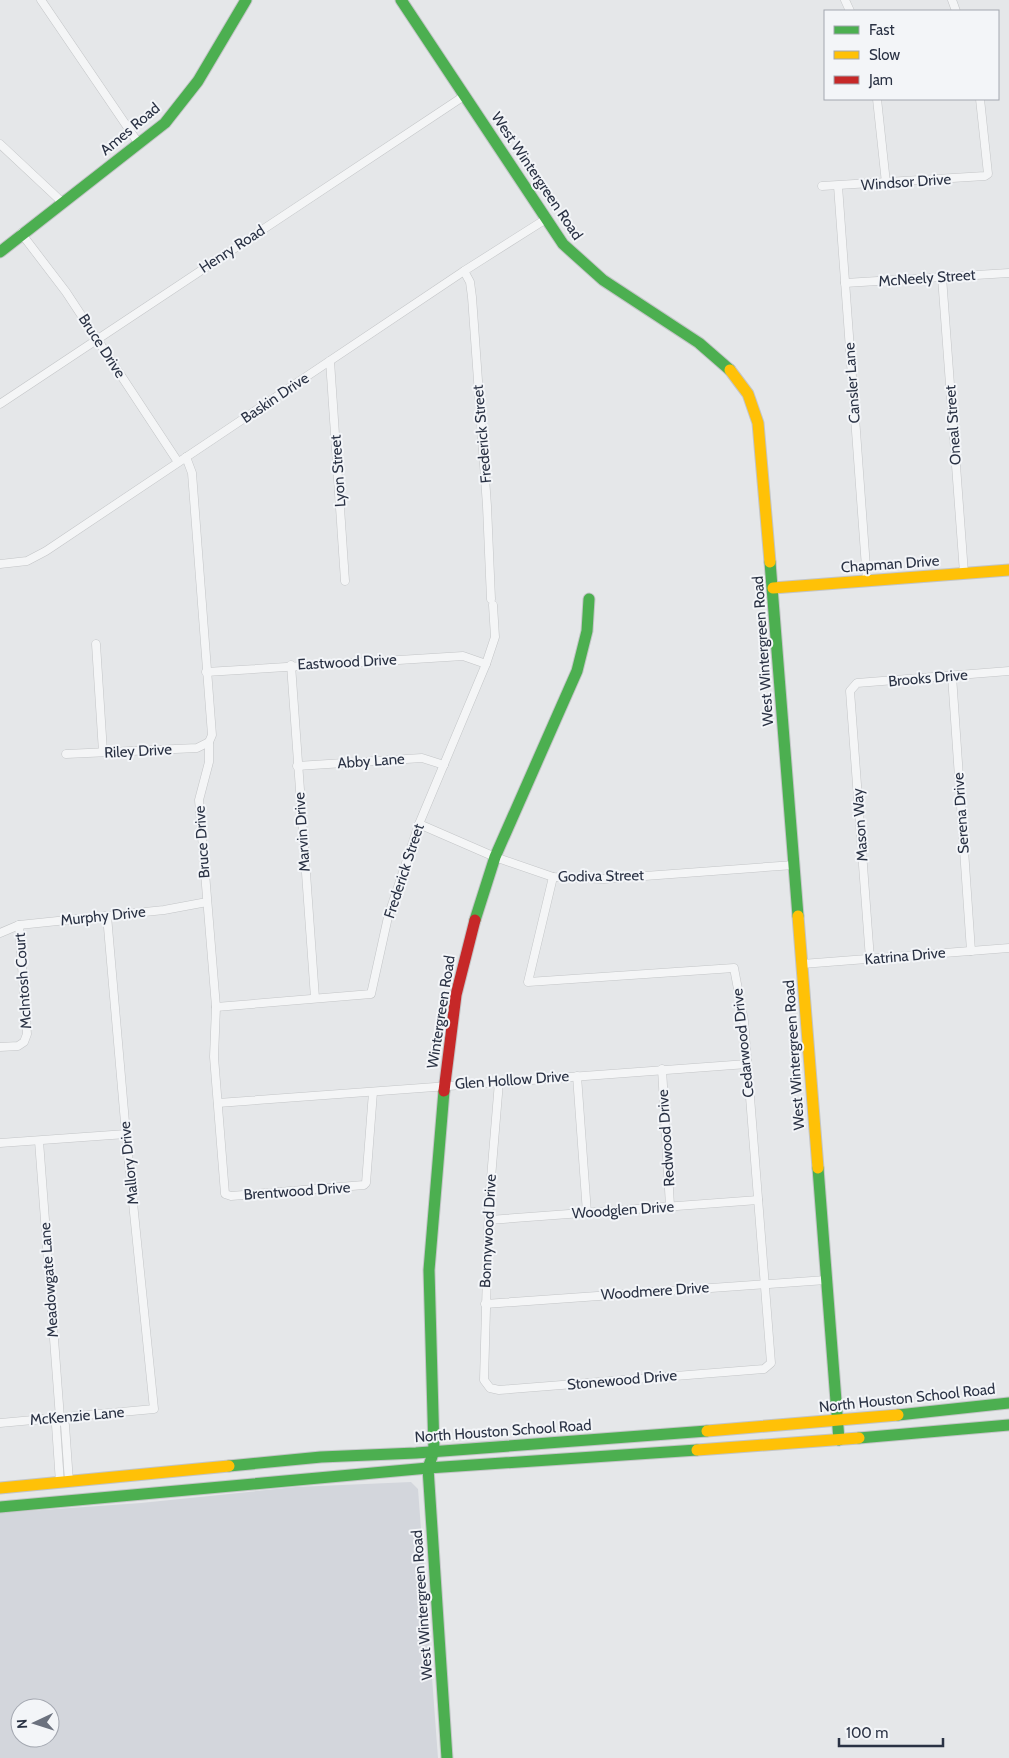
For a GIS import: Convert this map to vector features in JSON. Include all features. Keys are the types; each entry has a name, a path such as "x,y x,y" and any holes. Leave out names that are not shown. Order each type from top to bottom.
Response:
{"main road":[{"name":"Ames Road","path":"0,252 21,233 165,123 198,81 246,0"},
{"name":"West Wintergreen Road","path":"402,0 563,244 588,270 715,356 732,372 747,392 756,414 761,441 773,588 839,1440"},
{"name":"Chapman Drive","path":"773,588 1009,570"},
{"name":"Wintergreen Road","path":"434,1452 429,1270 444,1085 462,968 495,857 577,671 587,632 589,599"},
{"name":"North Houston School Road","path":"0,1488 321,1458 434,1452 838,1421 1009,1403"},
{"path":"0,1507 428,1468 839,1440 1009,1425"},
{"name":"West Wintergreen Road","path":"434,1452 428,1468 446,1758"},
{"path":"65,1482 67,1502"}],"street":[{"path":"41,0 139,144"},
{"name":"Henry Road","path":"0,404 464,96"},
{"path":"877,100 886,183"},
{"name":"Windsor Drive","path":"822,186 980,177 988,174 980,100"},
{"path":"0,144 62,202"},
{"name":"Cansler Lane","path":"838,186 867,581"},
{"name":"Baskin Drive","path":"0,564 27,561 46,552 464,271 546,219"},
{"name":"Bruce Drive","path":"21,233 66,292 178,462"},
{"name":"Frederick Street","path":"216,1007 371,994 388,917 418,824 486,664 495,637 472,297 470,282 464,271"},
{"name":"McNeely Street","path":"844,283 1009,273"},
{"name":"Oneal Street","path":"942,277 964,573"},
{"name":"Lyon Street","path":"330,361 346,581"},
{"name":"Bruce Drive","path":"186,457 192,473 211,728 209,762 199,800 216,1007 214,1058 225,1194 231,1196"},
{"path":"96,644 104,752"},
{"name":"Eastwood Drive","path":"206,672 291,665 462,656 486,664"},
{"name":"Marvin Drive","path":"291,665 315,998"},
{"name":"Brooks Drive","path":"850,691 857,683 1009,671"},
{"name":"Serena Drive","path":"952,676 971,951"},
{"name":"Mason Way","path":"850,691 870,959"},
{"name":"Riley Drive","path":"66,754 197,748 209,742"},
{"name":"Abby Lane","path":"297,766 422,758 444,765"},
{"name":"Godiva Street","path":"418,824 495,857 553,877 604,879 794,865"},
{"name":"Cedarwood Drive","path":"553,877 528,982 734,968 744,1021 771,1363 764,1369"},
{"name":"Murphy Drive","path":"0,933 19,925 164,910 207,902"},
{"name":"Mallory Drive","path":"107,916 126,1134 154,1408"},
{"name":"McIntosh Court","path":"0,1047 18,1046 24,1042 27,1034 19,925"},
{"name":"Katrina Drive","path":"802,964 1009,948"},
{"name":"Glen Hollow Drive","path":"218,1103 747,1064"},
{"name":"Redwood Drive","path":"662,1069 670,1206"},
{"path":"577,1076 587,1213"},
{"name":"Bonnywood Drive","path":"484,1380 485,1304 492,1155 499,1082"},
{"name":"Brentwood Drive","path":"231,1196 364,1185 366,1183 373,1092"},
{"path":"0,1143 126,1134"},
{"name":"Meadowgate Lane","path":"39,1140 60,1418 65,1425 65,1482"},
{"name":"Woodglen Drive","path":"489,1220 758,1200"},
{"name":"Woodmere Drive","path":"485,1304 826,1280"},
{"name":"Stonewood Drive","path":"484,1380 490,1388 499,1390 764,1369"},
{"name":"McKenzie Lane","path":"0,1423 154,1408"}],"shaded area":[{"path":"411,1482 418,1489 438,1758 0,1758 0,1513 141,1503 296,1487"}],"traffic: fast":[{"path":"0,252 165,123 198,81 246,0"},
{"path":"401,0 563,244 603,280 699,343 730,370"},
{"path":"770,562 798,916"},
{"path":"475,920 495,857 577,671 587,631 589,599"},
{"path":"444,1091 429,1270 434,1451 428,1468 447,1758"},
{"path":"818,1168 839,1440"},
{"path":"898,1415 1009,1403"},
{"path":"859,1438 1009,1425"},
{"path":"229,1466 321,1457 416,1453 707,1431"},
{"path":"0,1507 428,1468 697,1450"}],"traffic: slow":[{"path":"730,370 748,394 758,423 770,562"},
{"path":"773,588 1009,570"},
{"path":"798,916 818,1168"},
{"path":"707,1431 898,1415"},
{"path":"697,1450 859,1438"},
{"path":"0,1488 229,1466"}],"traffic: jam":[{"path":"444,1091 456,995 475,920"}]}
